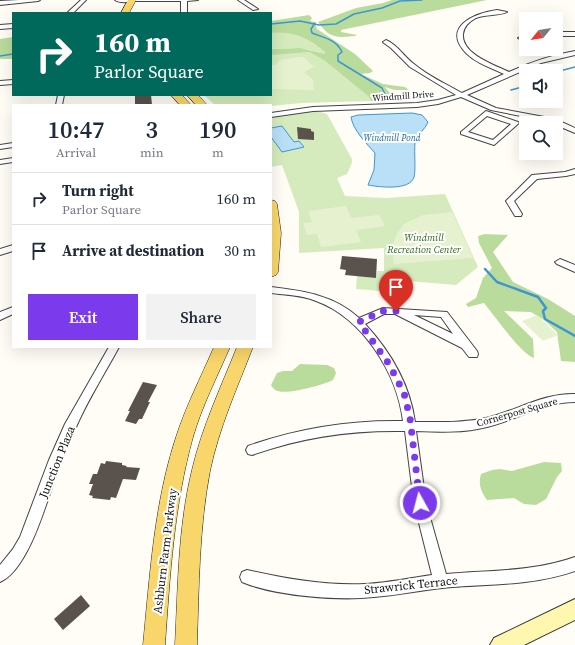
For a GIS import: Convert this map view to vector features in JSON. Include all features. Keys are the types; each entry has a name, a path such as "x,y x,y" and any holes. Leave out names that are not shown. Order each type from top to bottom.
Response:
{"main road":[{"path":"126,12 132,0"},
{"path":"177,96 185,104"},
{"path":"193,96 201,104"},
{"path":"272,211 275,233 272,262"},
{"name":"Ashburn Farm Parkway","path":"154,645 165,523 175,472 187,428 222,348"},
{"path":"186,645 195,515 201,470 217,416 245,348"},
{"path":"501,645 575,609"}],"street":[{"path":"0,3 38,0"},
{"path":"71,12 84,0"},
{"path":"116,0 132,0"},
{"path":"140,2 196,0"},
{"path":"240,0 255,9"},
{"path":"184,1 184,12"},
{"path":"504,12 490,12 474,18 462,27 459,35 463,45 472,55 485,63 510,74"},
{"path":"0,27 12,26"},
{"path":"563,34 575,34"},
{"path":"386,42 394,47 406,61 416,69 489,111 516,123 494,144 463,133 489,111 544,118 562,123 575,131"},
{"name":"Windmill Drive","path":"272,115 314,109 418,105 441,101 463,95 544,59 575,53"},
{"path":"0,83 12,82"},
{"path":"0,147 12,145"},
{"path":"0,162 12,160"},
{"path":"518,214 510,202 535,177 575,172"},
{"path":"0,252 12,248"},
{"path":"560,262 575,269"},
{"path":"272,290 320,298 345,311 359,322 396,375 407,406 420,503 441,581"},
{"path":"0,316 12,310"},
{"path":"359,322 383,311 444,314 473,354"},
{"path":"396,311 466,345"},
{"name":"Junction Plaza","path":"0,575 13,562 26,542 66,434 84,398 113,348"},
{"name":"Cornerpost Square","path":"252,450 292,436 343,427 450,427 486,422 549,402 575,398"},
{"name":"Strawrick Terrace","path":"247,577 278,584 328,591 379,589 441,581 533,575 575,564"}],"green space":[{"path":"392,0 487,0 341,30 341,32 357,35 355,36 334,36 326,31 318,22 356,8"},
{"path":"309,15 312,18 310,21 315,22 317,29 355,54 373,71 370,73 361,74 383,84 405,87 409,90 395,90 385,87 390,93 390,97 378,102 371,101 368,96 325,61 309,52 272,55 272,49 300,48 325,54 325,52 307,39 300,36 286,33 272,33 272,21"},
{"path":"272,33 286,33 300,36 319,47 325,52 325,55 305,49 272,49"},
{"path":"12,37 12,59 0,59 0,39"},
{"path":"272,50 305,50 325,61 368,96 371,101 302,103 272,106 272,104 214,104 205,96 272,96"},
{"path":"304,57 314,67 304,72 313,80 314,90 272,89 272,65 276,65 280,60"},
{"name":"Windmill Recreation Center","path":"317,111 327,114 352,159 352,163 347,174 337,178 345,196 386,198 445,194 478,267 456,285 384,279 383,289 381,291 356,289 357,276 376,278 377,271 384,271 384,248 299,253 299,212 282,165 272,167 272,117"},
{"path":"346,206 351,218 379,215 385,226 356,230 361,242 321,247 317,234 307,235 303,223 312,222 308,211"},
{"path":"452,212 473,258 394,264 392,249 396,235 404,224 423,215"},
{"path":"485,234 508,235 493,252 513,282 548,299 575,316 575,362 561,361 557,332 544,320 531,312 504,311 533,339 534,358 515,342 484,303 468,307 466,304 476,298 483,278 492,268 479,243 478,236"},
{"path":"537,315 558,335 543,341 522,321"},
{"path":"300,364 327,365 334,368 336,373 333,380 321,385 287,392 275,390 271,385 277,373 292,371"},
{"path":"544,462 561,463 562,471 557,477 546,499 536,505 524,504 514,498 487,500 483,494 480,485 481,474 500,469 512,471"}],"water":[{"name":"Windmill Pond","path":"412,113 422,115 428,122 415,143 414,177 407,184 401,186 379,187 368,185 374,170 375,153 354,127 351,117 358,115"},
{"path":"282,126 294,142 299,141 304,147 282,152 272,138 272,128"}],"building":[{"path":"135,96 151,96 152,104 135,104"},
{"path":"297,127 311,129 311,131 314,132 314,140 298,139"},
{"path":"342,256 377,259 376,278 345,275 346,270 340,269"},
{"path":"143,382 157,385 148,402 150,402 142,419 139,419 136,424 125,421 130,411 128,411"},
{"path":"106,461 122,463 122,465 127,466 126,467 140,468 136,480 123,479 116,498 111,497 110,500 92,498 93,496 89,495 93,484 89,484 93,474 97,474 101,463 105,464"},
{"path":"81,595 90,606 63,630 54,619"}],"waterway":[{"path":"314,24 336,24 354,14 382,8 400,1 422,0"},
{"path":"272,24 300,21 314,24"},
{"path":"314,24 311,29 312,33 333,42 342,52 338,55 338,61 382,88 385,94"},
{"path":"0,56 12,54"},
{"path":"563,70 575,67"},
{"path":"511,90 519,88"},
{"path":"485,269 497,282 538,297 546,308 543,311 545,319 575,336"}],"route":[{"path":"396,311 383,311 359,322 396,375 404,393 410,418 420,503"}]}
